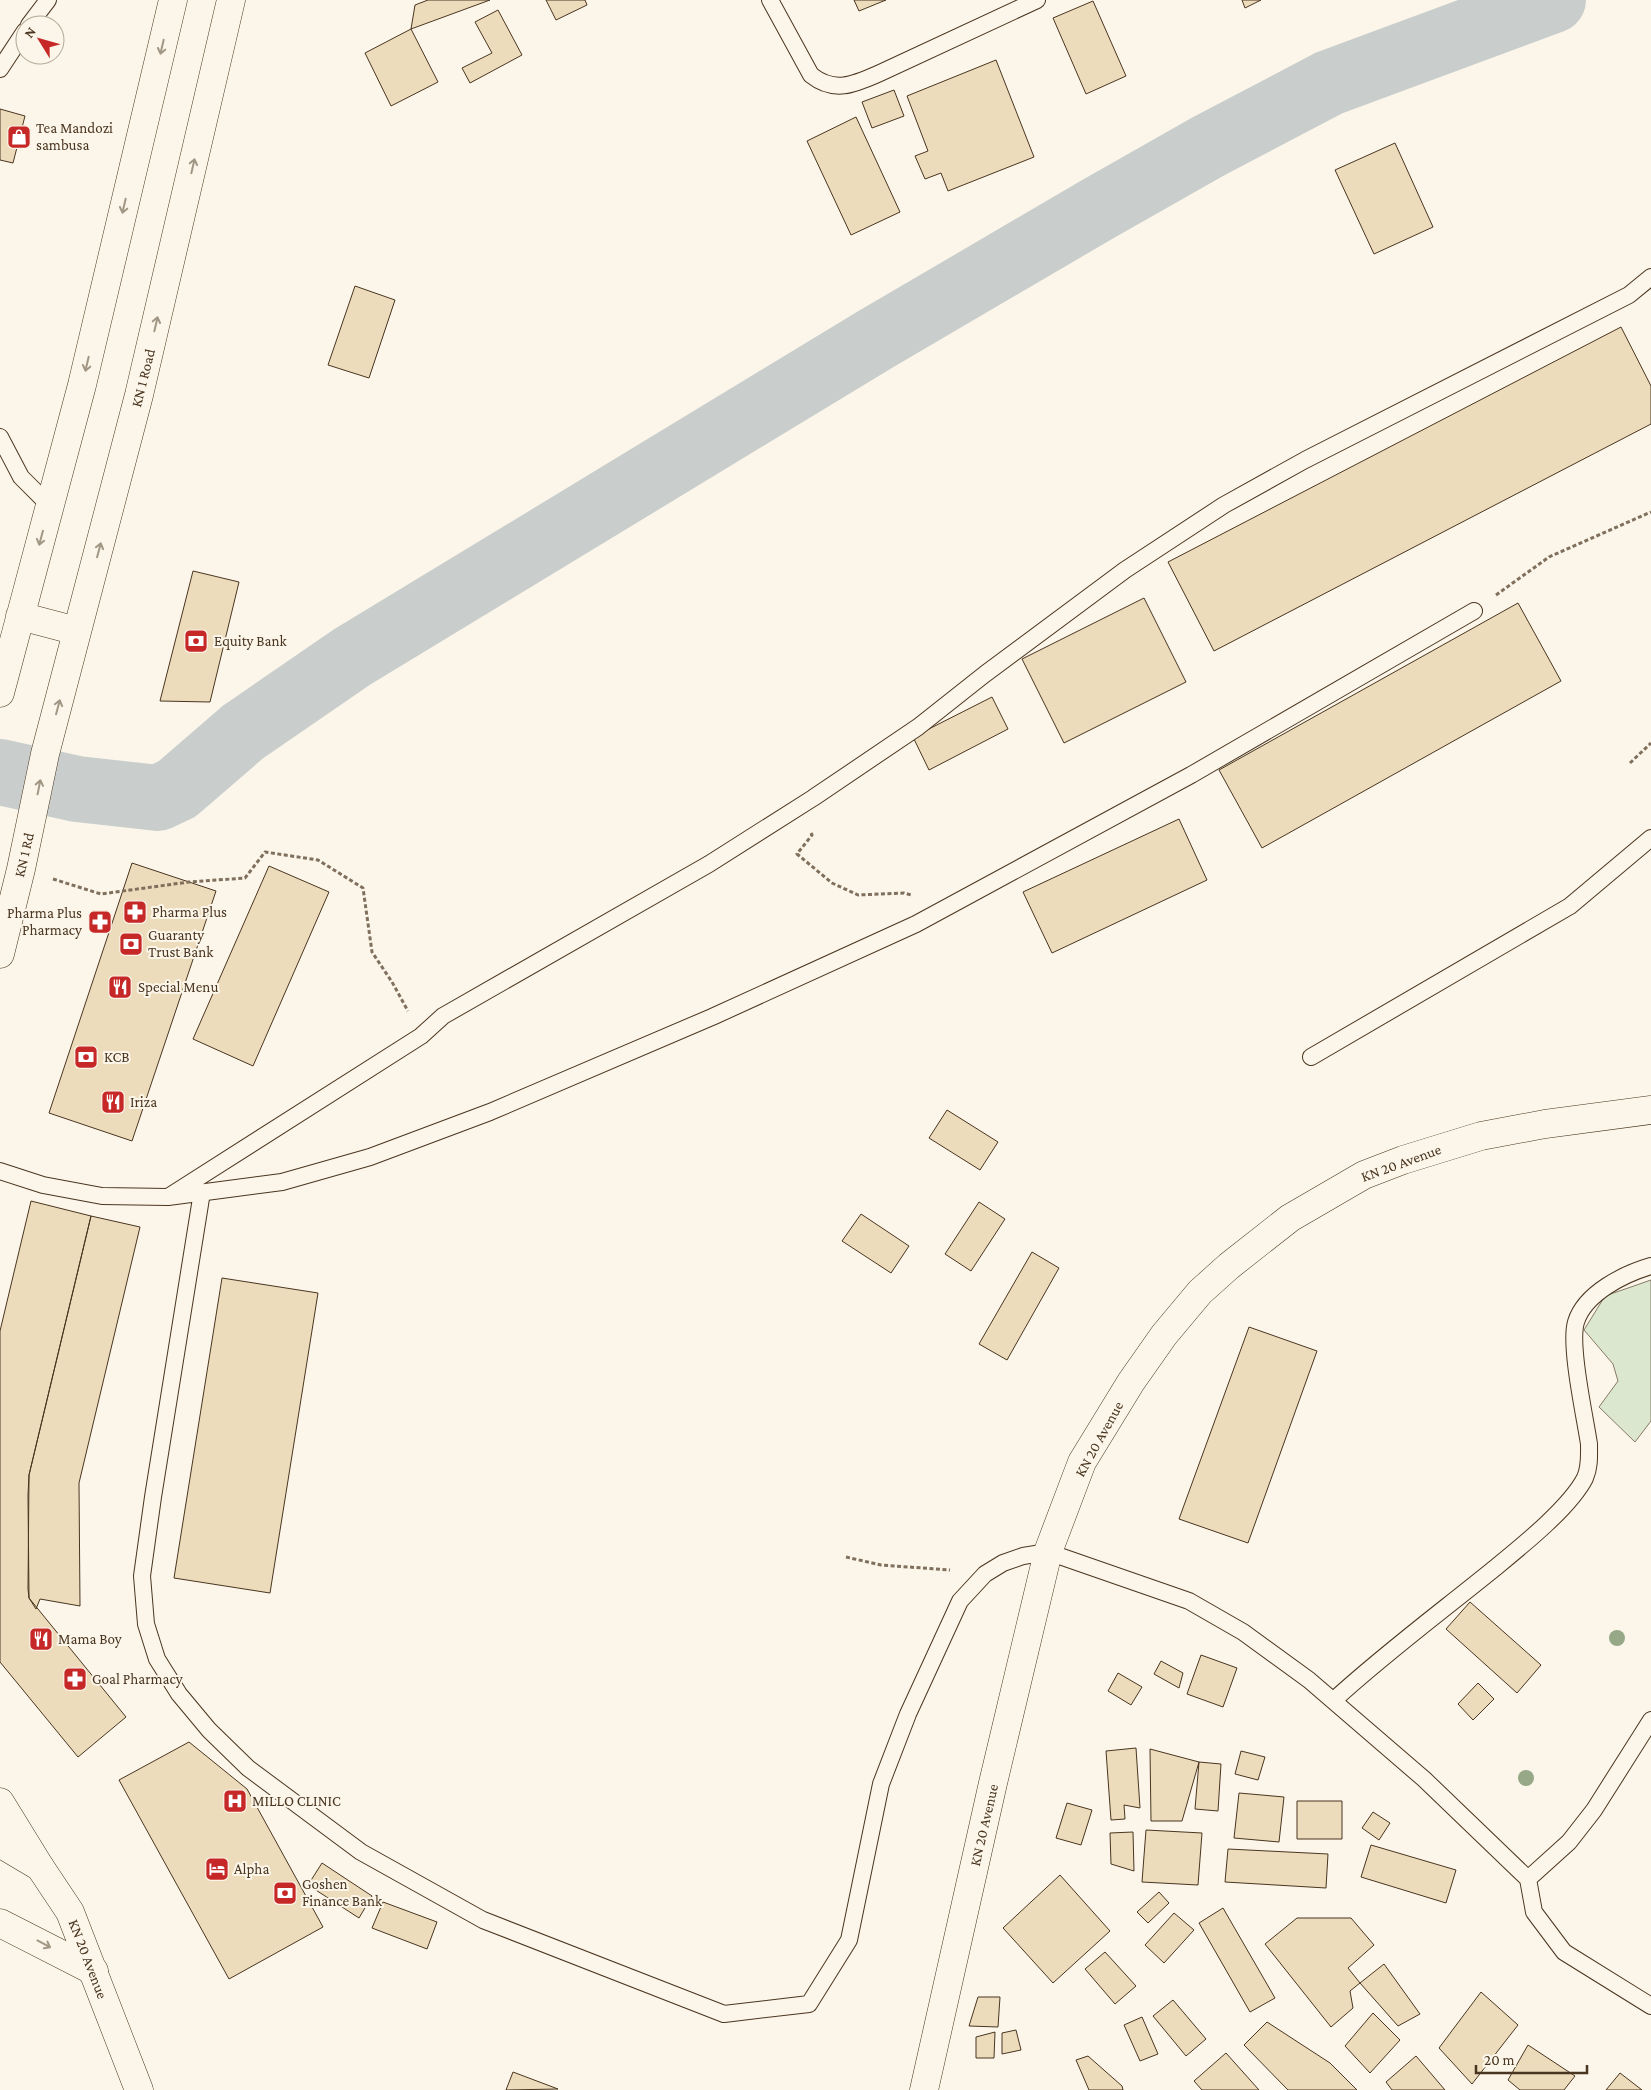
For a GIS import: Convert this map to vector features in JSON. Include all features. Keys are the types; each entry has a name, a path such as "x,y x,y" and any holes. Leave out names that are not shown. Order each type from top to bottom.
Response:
{"main road":[{"path":"0,693 82,384 173,0"},
{"name":"KN 1 Road","path":"45,754 139,395 231,0"},
{"path":"20,616 77,631"},
{"name":"KN 1 Rd","path":"0,954 22,869 45,754"},
{"name":"KN 20 Avenue","path":"924,2090 993,1783 1048,1552 1082,1462 1131,1382 1164,1335 1200,1292 1229,1266 1290,1218 1364,1175 1403,1160 1481,1136 1545,1124 1651,1110"},
{"path":"0,1802 40,1867"},
{"name":"KN 20 Avenue","path":"3,1845 40,1867 70,1912 139,2090"},
{"path":"0,1923 94,1971"}],"lane":[{"path":"37,15 48,0"},
{"path":"770,0 811,75 822,84 838,86 855,84 1037,0"},
{"path":"0,69 15,46"},
{"path":"168,1197 420,1036 443,1016 709,864 799,807 918,727 985,674 1125,570 1224,505 1314,455 1629,295 1651,277"},
{"path":"0,437 21,477 49,506"},
{"path":"0,1171 43,1185 102,1196 168,1197 282,1182 370,1157 481,1115 712,1017 916,924 1191,775 1474,611"},
{"path":"1311,1056 1570,906 1651,838"},
{"path":"202,1192 142,1576 146,1624 157,1659 179,1694 203,1722 248,1768 361,1852 483,1920 724,2014 809,2004 850,1940 881,1784 908,1714 960,1601 985,1574 1004,1563 1023,1556 1048,1552 1189,1601 1242,1632 1309,1680 1424,1779 1528,1879 1534,1912 1564,1952 1651,2006"},
{"path":"1334,1700 1367,1670 1530,1540 1574,1494 1585,1477 1589,1461 1589,1444 1574,1339 1576,1321 1587,1304 1608,1286 1651,1266"},
{"path":"1528,1879 1569,1842 1594,1810 1651,1720"}],"path":[{"path":"1474,611 1549,557 1651,512"},
{"path":"1630,763 1651,743"},
{"path":"799,807 812,835 797,854 832,883 858,895 904,893 952,905"},
{"path":"22,869 101,894 189,882 245,878 265,852 318,860 363,888 372,952 392,982 420,1036"},
{"path":"846,1557 881,1565 920,1566 985,1574"}],"green space":[{"path":"1651,1280 1651,1421 1635,1442 1599,1407 1618,1381 1613,1364 1584,1330 1605,1296"}],"building":[{"path":"428,0 490,0 411,29 415,5"},
{"path":"546,0 585,0 587,5 556,20"},
{"path":"854,0 886,0 859,11"},
{"path":"1242,0 1261,0 1245,8"},
{"path":"1093,1 1126,76 1086,94 1053,18"},
{"path":"498,10 522,55 470,83 462,68 492,53 475,22"},
{"path":"411,29 438,82 391,106 365,53"},
{"path":"996,60 1034,157 948,191 941,173 925,179 915,156 928,151 907,96"},
{"path":"894,90 904,116 872,128 862,102"},
{"path":"0,109 25,116 13,163 0,160"},
{"path":"856,117 900,212 851,235 807,141"},
{"path":"1395,143 1433,227 1374,254 1335,170"},
{"path":"355,286 395,300 369,378 328,365"},
{"path":"1621,327 1651,386 1651,424 1214,651 1168,562"},
{"path":"193,571 239,582 210,702 160,701"},
{"path":"1144,598 1186,682 1064,743 1022,659"},
{"path":"1518,603 1561,681 1262,848 1219,770"},
{"path":"992,697 1008,729 929,770 913,737"},
{"path":"1179,819 1207,880 1052,953 1023,892"},
{"path":"132,863 216,891 132,1141 49,1113"},
{"path":"269,866 329,892 253,1066 193,1039"},
{"path":"947,1110 998,1142 980,1170 929,1138"},
{"path":"31,1201 91,1216 29,1475 28,1495 29,1598 126,1717 78,1757 0,1662 0,1331"},
{"path":"979,1202 1005,1219 971,1271 945,1254"},
{"path":"861,1214 909,1246 891,1273 842,1241"},
{"path":"91,1216 140,1227 79,1483 80,1606 40,1599 36,1609 29,1598 28,1589 29,1475"},
{"path":"1032,1252 1059,1268 1007,1360 979,1344"},
{"path":"222,1278 318,1293 270,1593 174,1578"},
{"path":"1249,1327 1317,1351 1248,1543 1179,1519"},
{"path":"1470,1602 1541,1665 1517,1693 1446,1629"},
{"path":"1201,1655 1237,1668 1223,1707 1187,1694"},
{"path":"1161,1661 1183,1673 1179,1688 1154,1674"},
{"path":"1118,1673 1142,1687 1131,1705 1108,1691"},
{"path":"1478,1683 1494,1699 1473,1720 1458,1704"},
{"path":"189,1742 247,1789 323,1927 229,1979 119,1780"},
{"path":"1136,1748 1140,1808 1124,1805 1125,1819 1111,1820 1106,1751"},
{"path":"1150,1749 1199,1762 1182,1821 1151,1821"},
{"path":"1241,1751 1265,1757 1258,1780 1235,1774"},
{"path":"1199,1762 1221,1764 1218,1811 1195,1809"},
{"path":"1239,1793 1284,1797 1279,1842 1234,1838"},
{"path":"1297,1801 1342,1801 1342,1839 1297,1839"},
{"path":"1067,1803 1092,1810 1081,1845 1056,1838"},
{"path":"1373,1812 1390,1823 1379,1840 1362,1828"},
{"path":"1146,1830 1202,1833 1198,1885 1142,1882"},
{"path":"1133,1832 1134,1871 1111,1864 1110,1833"},
{"path":"1371,1845 1456,1870 1446,1903 1361,1877"},
{"path":"1228,1849 1328,1854 1326,1888 1225,1882"},
{"path":"322,1863 372,1896 359,1918 308,1885"},
{"path":"1060,1875 1110,1931 1053,1983 1003,1928"},
{"path":"1159,1892 1169,1903 1148,1923 1137,1912"},
{"path":"383,1902 437,1922 427,1949 372,1928"},
{"path":"1223,1908 1275,1998 1250,2012 1199,1923"},
{"path":"1174,1913 1194,1930 1164,1963 1145,1945"},
{"path":"1297,1918 1351,1918 1374,1945 1348,1968 1360,1983 1350,1991 1353,2008 1331,2027 1265,1944"},
{"path":"1105,1952 1136,1986 1115,2004 1085,1969"},
{"path":"1384,1964 1420,2014 1398,2026 1360,1983"},
{"path":"1481,1992 1518,2025 1472,2084 1439,2048"},
{"path":"978,1997 1000,1997 998,2027 969,2026"},
{"path":"1173,2000 1206,2039 1186,2056 1153,2016"},
{"path":"1373,2013 1400,2040 1370,2073 1345,2046"},
{"path":"1142,2017 1158,2054 1140,2061 1124,2025"},
{"path":"1267,2022 1330,2063 1357,2090 1288,2090 1244,2045"},
{"path":"1016,2030 1021,2050 1002,2054 1002,2033"},
{"path":"995,2032 994,2058 976,2058 976,2037"},
{"path":"1528,2045 1575,2076 1564,2090 1520,2090 1508,2080"},
{"path":"1226,2053 1259,2090 1202,2090 1194,2081"},
{"path":"1088,2056 1122,2086 1123,2090 1089,2090 1076,2060"},
{"path":"1416,2056 1445,2090 1392,2090 1386,2082"},
{"path":"513,2072 558,2089 506,2090"},
{"path":"1620,2073 1642,2090 1606,2090"}],"waterway":[{"path":"0,772 77,789 158,798 177,789 243,732 352,657 876,339 1098,209 1209,146 1329,83 1553,0"}],"place":[{"name":"Tea Mandozi sambusa","path":"19,137"},
{"name":"Equity Bank","path":"196,641"},
{"name":"Pharma Plus","path":"135,912"},
{"name":"Pharma Plus Pharmacy","path":"100,922"},
{"name":"Guaranty Trust Bank","path":"131,944"},
{"name":"Special Menu","path":"120,987"},
{"name":"KCB","path":"86,1057"},
{"name":"Iriza","path":"113,1102"},
{"name":"Mama Boy","path":"41,1639"},
{"name":"Goal Pharmacy","path":"75,1679"},
{"name":"MILLO CLINIC","path":"235,1801"},
{"name":"Alpha","path":"217,1869"},
{"name":"Goshen Finance Bank","path":"285,1893"}]}
